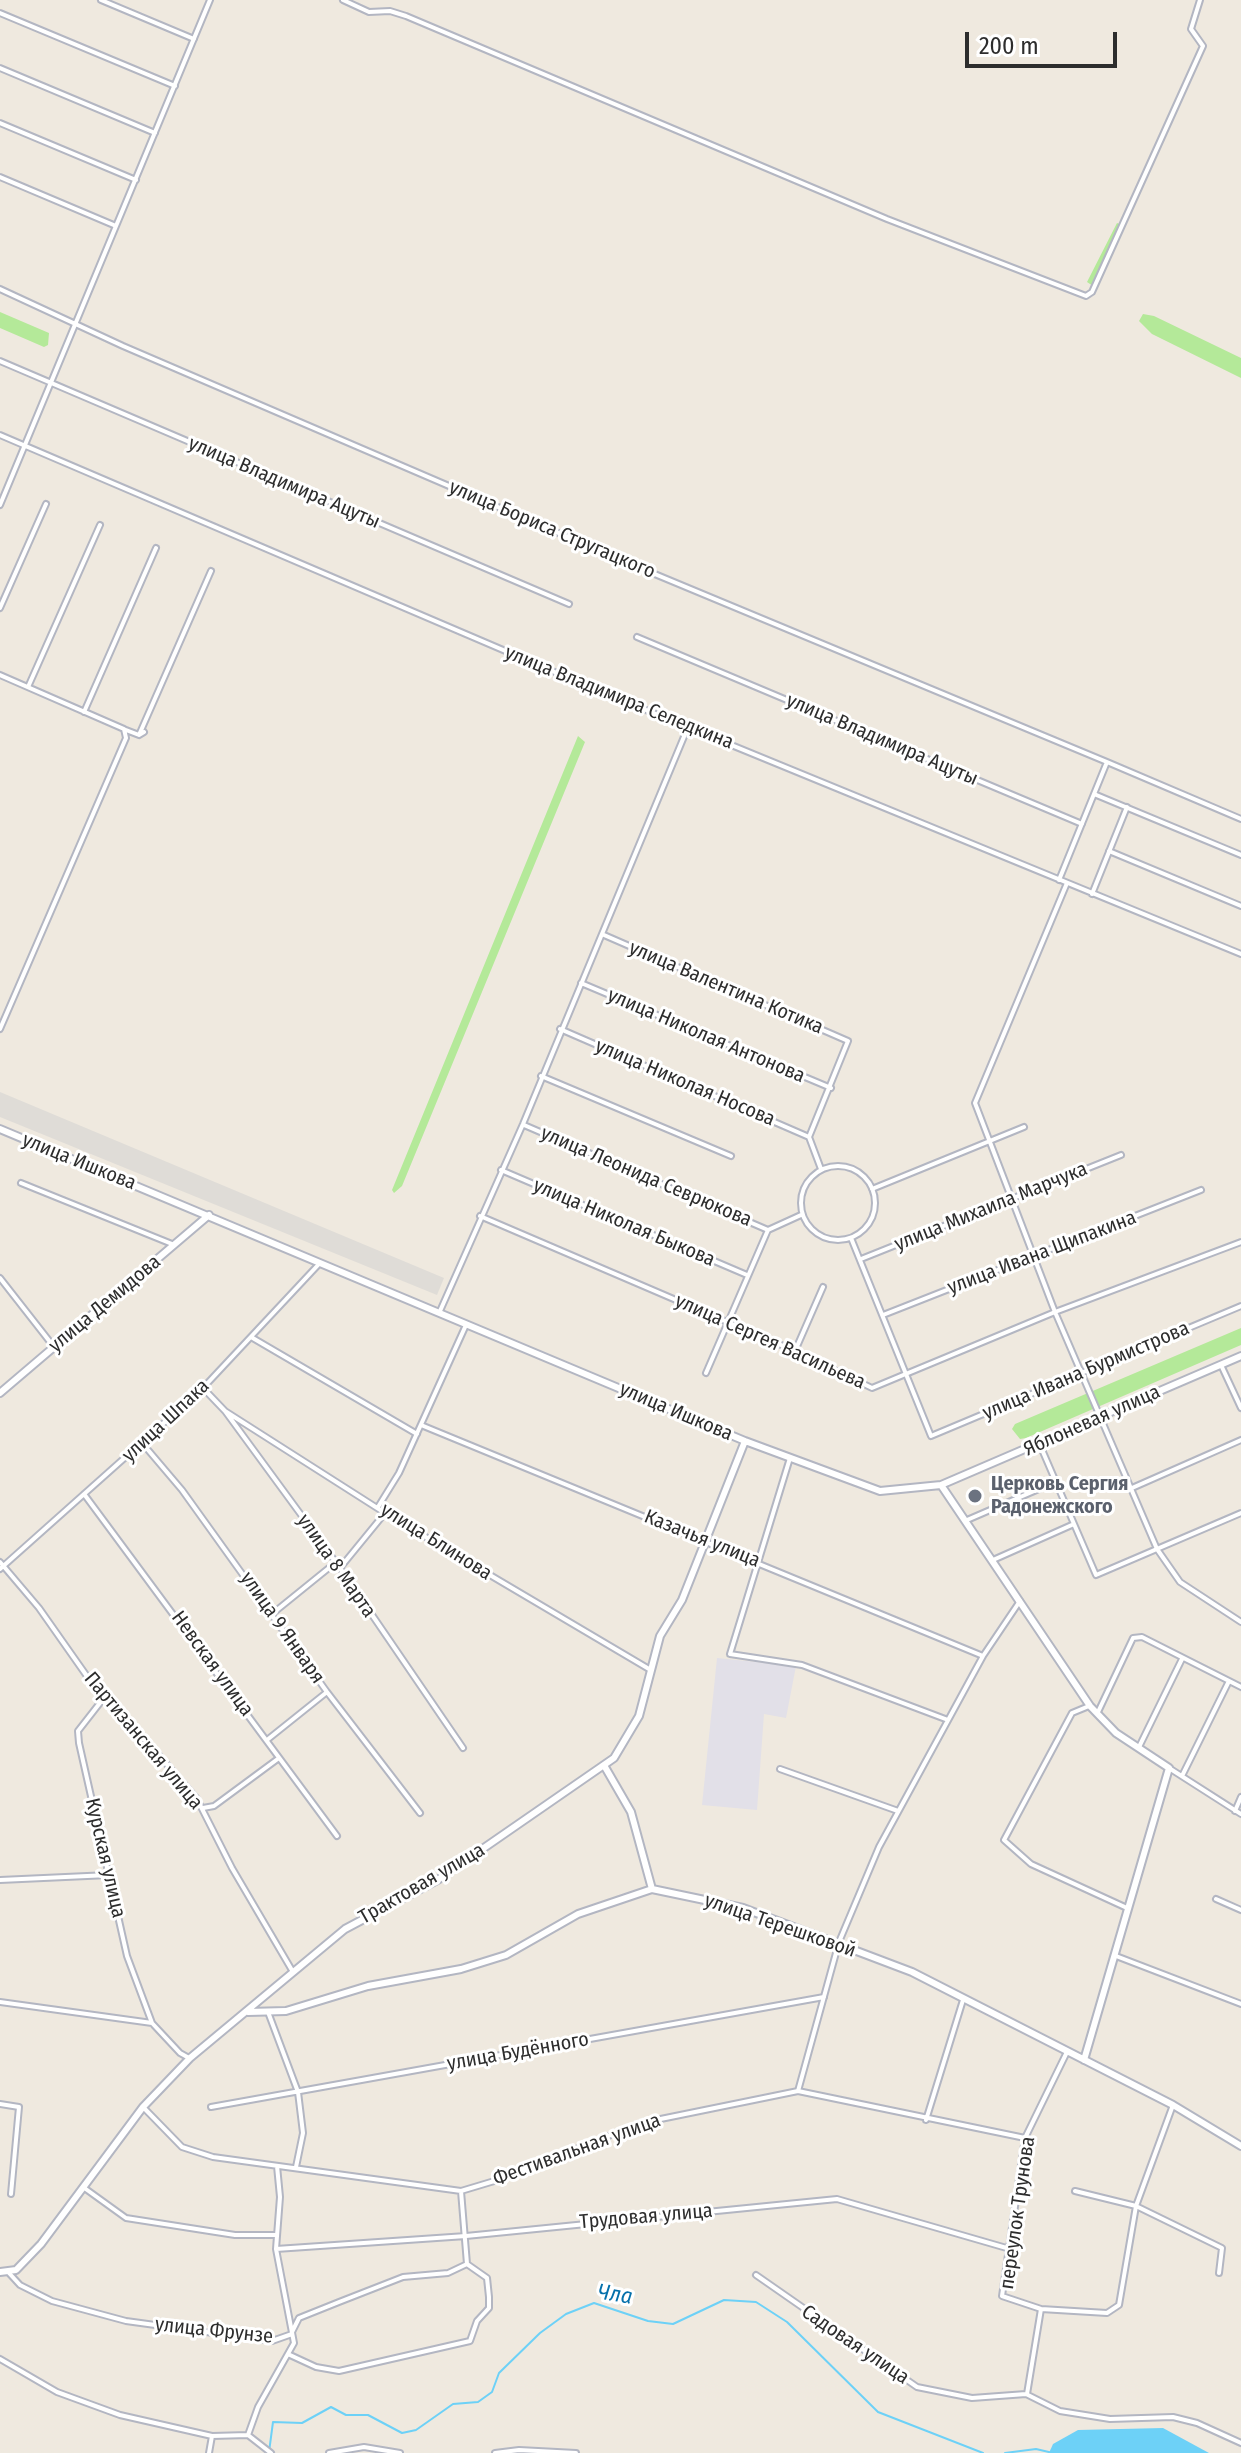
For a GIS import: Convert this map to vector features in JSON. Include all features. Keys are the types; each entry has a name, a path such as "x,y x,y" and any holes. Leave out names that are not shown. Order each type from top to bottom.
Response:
{"street":[{"path":"101,0 194,39"},
{"path":"0,505 210,0"},
{"path":"343,0 369,12 390,11 406,16 887,219 1086,296 1092,292 1203,46 1191,29 1200,0"},
{"path":"0,13 175,86"},
{"path":"0,68 155,133"},
{"path":"0,123 136,180"},
{"path":"0,177 116,226"},
{"name":"улица Бориса Стругацкого","path":"0,289 590,546 1241,819"},
{"name":"улица Владимира Ацуты","path":"0,361 569,604"},
{"name":"улица Владимира Селедкина","path":"0,435 688,727 1241,954"},
{"path":"0,608 46,504"},
{"path":"28,687 100,525"},
{"path":"84,712 156,548"},
{"path":"0,675 142,734 211,571"},
{"name":"улица Владимира Ацуты","path":"637,637 1082,824"},
{"path":"440,1311 523,1124 560,1029 604,935 688,727"},
{"path":"0,1029 126,738 124,729"},
{"path":"1059,880 1107,762"},
{"path":"1094,794 1241,855"},
{"path":"1092,894 1127,807"},
{"path":"1109,851 1241,906"},
{"path":"1067,883 975,1103 1055,1312 1157,1549 1180,1582 1241,1622"},
{"name":"улица Валентина Котика","path":"604,935 848,1041 831,1088"},
{"name":"улица Николая Антонова","path":"581,983 831,1088"},
{"path":"0,1009 7,1012"},
{"name":"улица Николая Носова","path":"560,1029 809,1137"},
{"path":"541,1076 731,1156"},
{"path":"821,1169 809,1137 831,1088"},
{"name":"улица Леонида Севрюкова","path":"523,1124 768,1230"},
{"path":"872,1189 1024,1127"},
{"name":"улица Ишкова","path":"0,1129 745,1441 880,1491 941,1485"},
{"name":"улица Михаила Марчука","path":"861,1259 1121,1155"},
{"path":"835,1166 848,1168 860,1174 872,1189 875,1210 871,1221 851,1238 821,1236 801,1215 808,1180 821,1169 835,1166"},
{"name":"улица Николая Быкова","path":"501,1170 747,1275"},
{"path":"21,1183 174,1245"},
{"name":"улица Ивана Щипакина","path":"883,1315 1201,1190"},
{"name":"улица Демидова","path":"0,1393 209,1215"},
{"path":"706,1373 768,1230 801,1215"},
{"name":"улица Сергея Васильева","path":"480,1216 795,1351 872,1388 1055,1312 1241,1242"},
{"path":"851,1238 906,1375"},
{"name":"улица Шпака","path":"1,1566 203,1388 321,1262"},
{"path":"0,1278 54,1347"},
{"path":"795,1351 823,1287"},
{"name":"улица Ивана Бурмистрова","path":"906,1375 931,1436 1241,1306"},
{"path":"378,1507 417,1434 467,1323"},
{"path":"251,1337 417,1434"},
{"name":"Яблоневая улица","path":"941,1485 1241,1356"},
{"path":"1221,1365 1241,1408"},
{"name":"улица 8 Марта","path":"203,1388 225,1411 340,1568 463,1748"},
{"name":"улица Блинова","path":"225,1411 385,1513 649,1669"},
{"name":"Казачья улица","path":"421,1425 983,1656"},
{"path":"1132,1488 1241,1440"},
{"name":"Трактовая улица","path":"3,2273 41,2244 143,2107 190,2058 345,1929 439,1879 605,1767 624,1745 639,1716 660,1636 682,1600 745,1441"},
{"name":"улица 9 Января","path":"143,1444 182,1490 327,1692 420,1813"},
{"path":"1040,1445 1096,1575 1241,1513"},
{"path":"790,1458 730,1654 802,1665 948,1720"},
{"path":"967,1520 1055,1482"},
{"path":"941,1485 1097,1714 1138,1747 1241,1814"},
{"name":"Невская улица","path":"84,1494 337,1836"},
{"path":"340,1568 385,1513"},
{"path":"993,1560 1074,1524"},
{"path":"272,1614 335,1563"},
{"name":"Партизанская улица","path":"1,1566 103,1699 129,1721 203,1808 232,1868 293,1972"},
{"path":"798,2091 839,1942 898,1811 983,1656 1020,1601"},
{"path":"1097,1714 1133,1638 1142,1637 1241,1687"},
{"path":"1138,1747 1182,1659"},
{"path":"1182,1776 1229,1681"},
{"path":"267,1740 327,1692"},
{"name":"Курская улица","path":"103,1699 78,1731 127,1956 152,2023"},
{"path":"1090,1706 1072,1713 1004,1840 1031,1864 1127,1908"},
{"path":"203,1808 214,1806 279,1758"},
{"path":"248,2012 286,2011 368,1986 461,1969 506,1955 578,1914 652,1889 631,1812 605,1767"},
{"path":"1084,2060 1169,1768"},
{"path":"780,1769 898,1811"},
{"path":"1235,1811 1241,1797"},
{"path":"0,1880 109,1875"},
{"name":"улица Терешковой","path":"652,1889 743,1908 912,1972 1173,2105 1241,2146"},
{"path":"1216,1899 1241,1910"},
{"path":"1116,1956 1241,2004"},
{"name":"улица Будённого","path":"211,2107 824,1997"},
{"path":"926,2120 963,2000"},
{"path":"0,2002 152,2023 180,2053 190,2058"},
{"path":"268,2012 298,2092 303,2133 296,2167"},
{"name":"переулок Трунова","path":"1067,2052 1025,2138 1002,2296 1041,2309 1107,2313 1119,2305 1136,2206 1173,2105"},
{"name":"Фестивальная улица","path":"143,2107 182,2147 213,2157 461,2191 501,2179 641,2123 798,2091 857,2101 926,2120 1025,2138"},
{"path":"0,2104 19,2107 11,2194"},
{"path":"248,2435 258,2407 294,2343 276,2249 280,2197 277,2166"},
{"path":"83,2187 126,2218 235,2235 276,2235"},
{"path":"290,2355 316,2367 339,2371 470,2341 477,2321 489,2308 489,2297 487,2278 467,2264 461,2191"},
{"path":"1075,2191 1136,2206 1222,2248 1219,2273"},
{"name":"Трудовая улица","path":"276,2249 466,2236 837,2199 1010,2249"},
{"name":"улица Фрунзе","path":"3,2273 52,2301 126,2321 272,2341 292,2334 299,2318 339,2302 403,2277 448,2273 467,2264"},
{"name":"Садовая улица","path":"756,2275 917,2387 972,2398 1026,2394 1060,2411 1097,2417 1173,2417 1191,2421 1241,2443"},
{"path":"1026,2394 1041,2309"},
{"path":"0,2359 57,2392 120,2415 212,2436 248,2435 271,2453"},
{"path":"209,2453 212,2436"},
{"path":"329,2453 364,2447 400,2453"},
{"path":"495,2453 519,2450 576,2453"}],"shaded area":[{"path":"0,1092 444,1278 437,1295 0,1117"},
{"path":"717,1658 796,1666 786,1718 764,1714 757,1810 702,1805"}],"green space":[{"path":"1117,223 1122,225 1093,286 1087,282"},
{"path":"0,312 49,333 48,345 44,347 0,328"},
{"path":"1143,314 1154,316 1241,358 1241,378 1152,334 1139,321"},
{"path":"578,736 585,742 402,1186 394,1193 392,1190"},
{"path":"1241,1328 1241,1345 1026,1438 1020,1439 1012,1429 1015,1424"}],"water":[{"path":"1163,2428 1209,2453 1049,2453 1053,2444 1078,2430"}],"waterway":[{"name":"Чла","path":"269,2452 273,2422 302,2423 331,2407 346,2415 368,2415 402,2433 416,2430 453,2404 478,2402 492,2392 499,2373 540,2333 566,2314 594,2303 648,2321 673,2324 724,2300 756,2302 787,2322 878,2412 983,2453"},
{"name":"Чла","path":"1005,2453 1036,2449 1053,2453"}],"place":[{"name":"Церковь Сергия Радонежского","path":"975,1496"}]}
